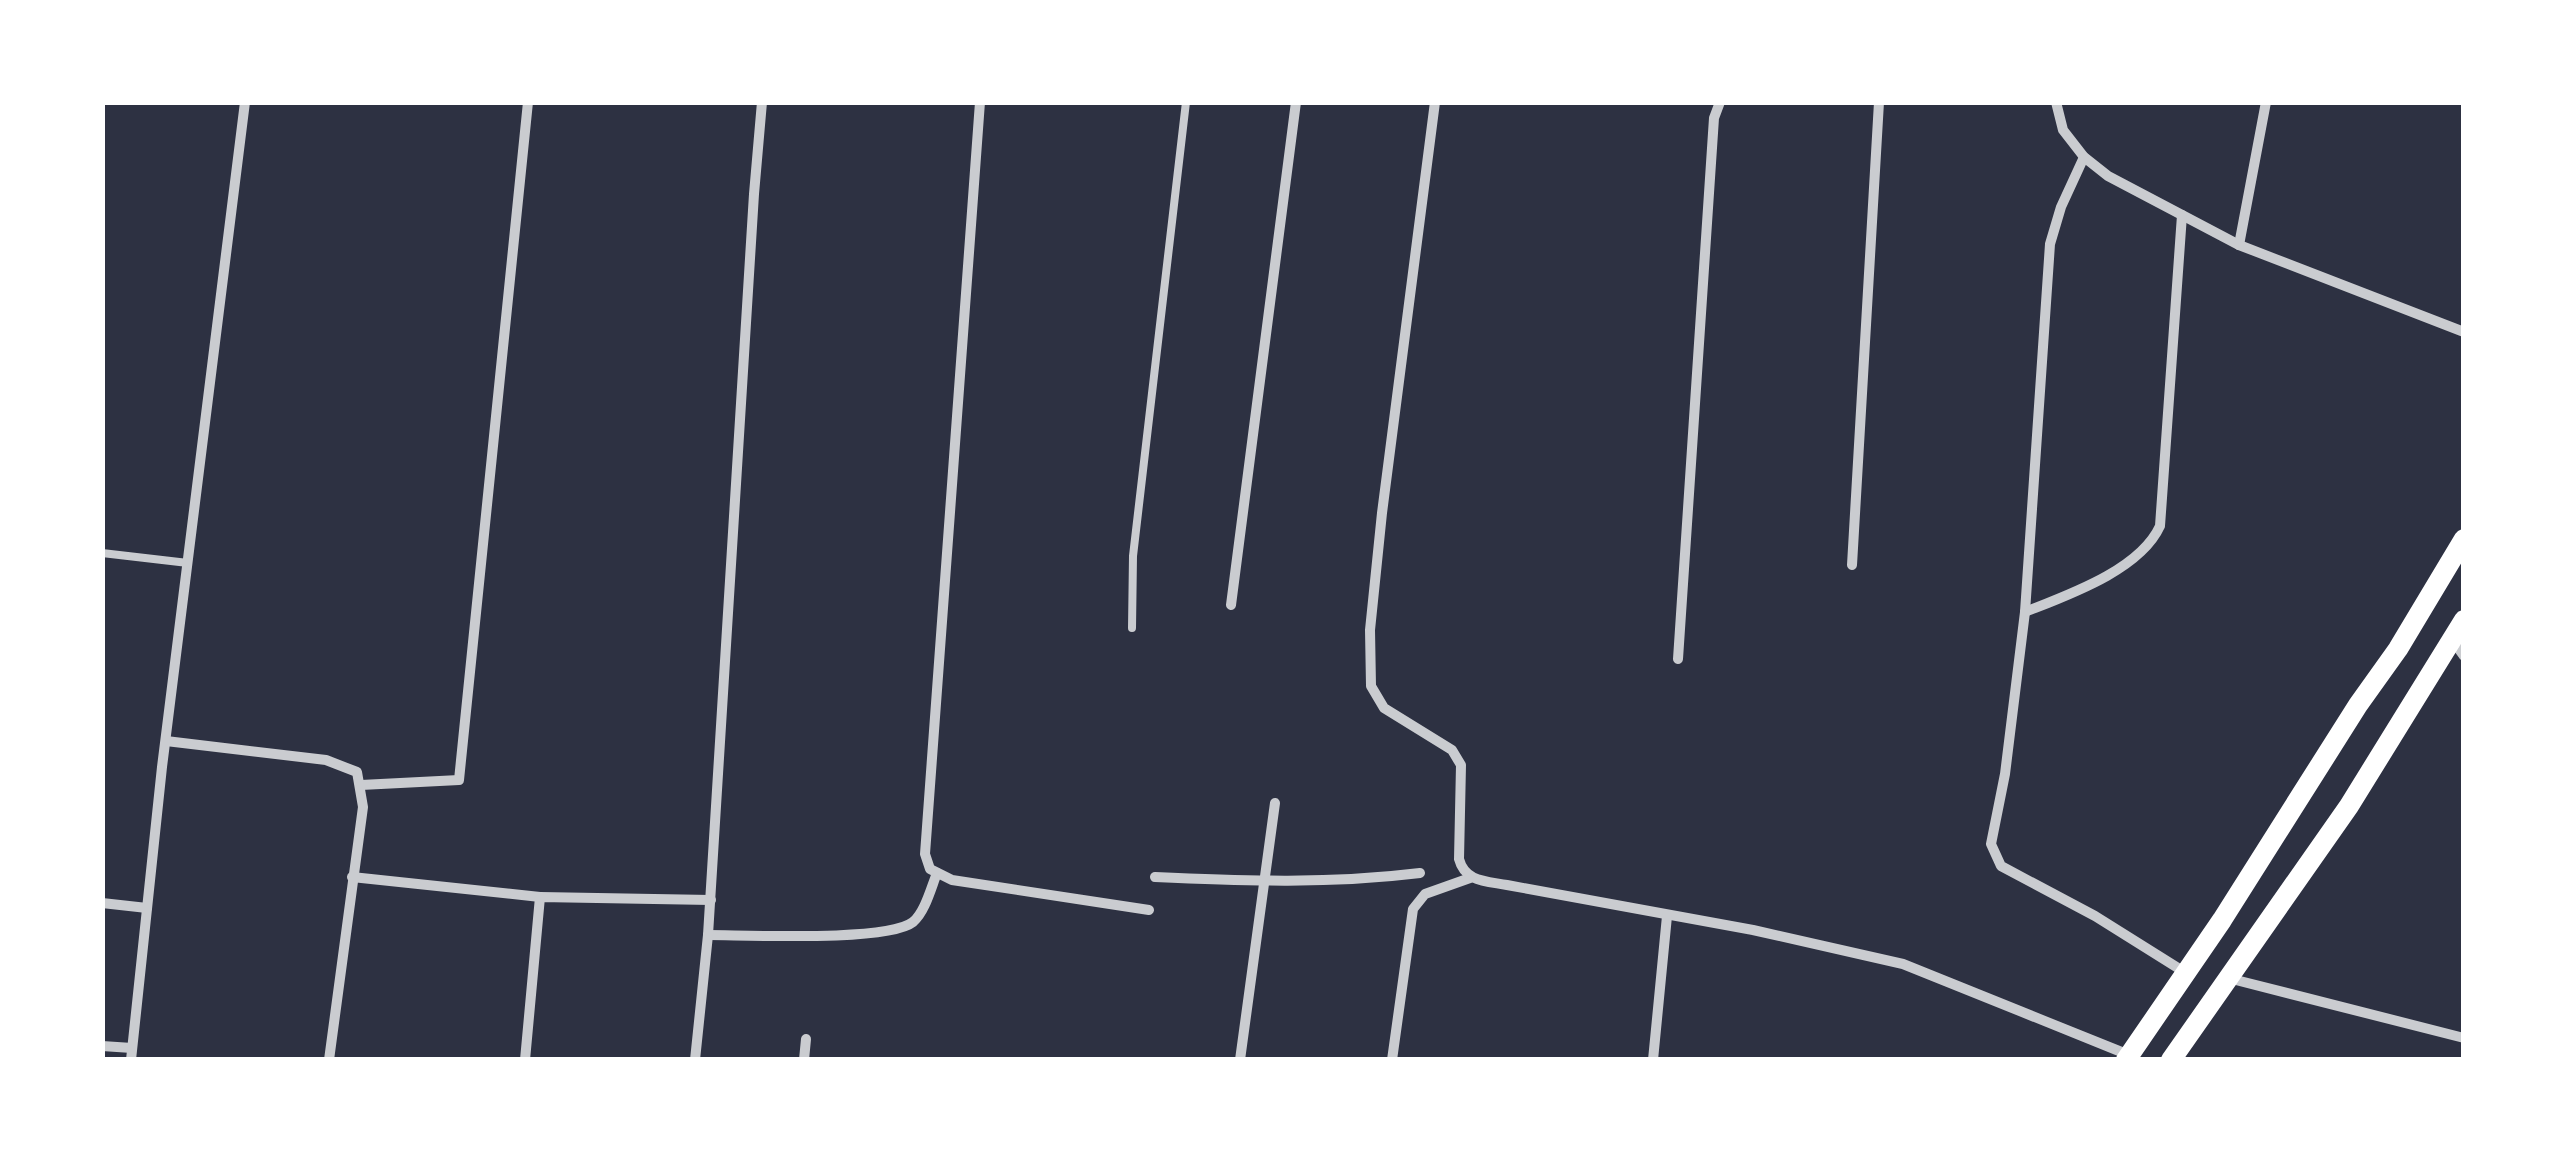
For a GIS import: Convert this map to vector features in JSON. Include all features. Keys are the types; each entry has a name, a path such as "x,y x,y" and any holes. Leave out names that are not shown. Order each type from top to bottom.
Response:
{"main road":[{"path":"2128,1057 2398,649 2464,539"},
{"path":"2171,1060 2349,806 2464,620"}],"street":[{"path":"102,1046 132,1054 166,740 245,102"},
{"path":"360,785 459,780 528,102"},
{"path":"696,1060 708,936 748,271 762,102"},
{"path":"980,102 926,854 930,869 982,886 1149,910"},
{"path":"1231,604 1296,102"},
{"path":"1435,102 1380,532 1370,630 1371,686 1384,708 1452,750 1461,765 1458,859 1470,878"},
{"path":"1678,659 1714,118 1720,102"},
{"path":"1852,565 1880,102"},
{"path":"2056,102 2063,130 2084,157 2108,176 2239,245 2464,332"},
{"path":"2239,245 2266,102"},
{"path":"2084,157 2060,207 2050,244 2025,612 2005,774 1992,831 1993,855 2001,866 2096,916 2186,972"},
{"path":"2025,612 2072,594 2136,557 2152,544 2160,526 2182,215"},
{"path":"2450,638 2464,656"},
{"path":"166,740 326,760 357,772 362,807 330,1060"},
{"path":"1240,1060 1275,803"},
{"path":"708,936 856,934 905,926 916,920 938,873"},
{"path":"1155,877 1350,881 1420,873"},
{"path":"352,876 540,898 710,900"},
{"path":"1392,1060 1413,909 1426,894 1470,878 1754,930 1903,964 2128,1057"},
{"path":"525,1060 540,898"},
{"path":"102,903 148,908"},
{"path":"1653,1060 1667,916"},
{"path":"2228,978 2464,1038"},
{"path":"804,1060 806,1039"}],"lane":[{"path":"1132,628 1132,556 1186,102"},
{"path":"102,553 188,563"}]}
